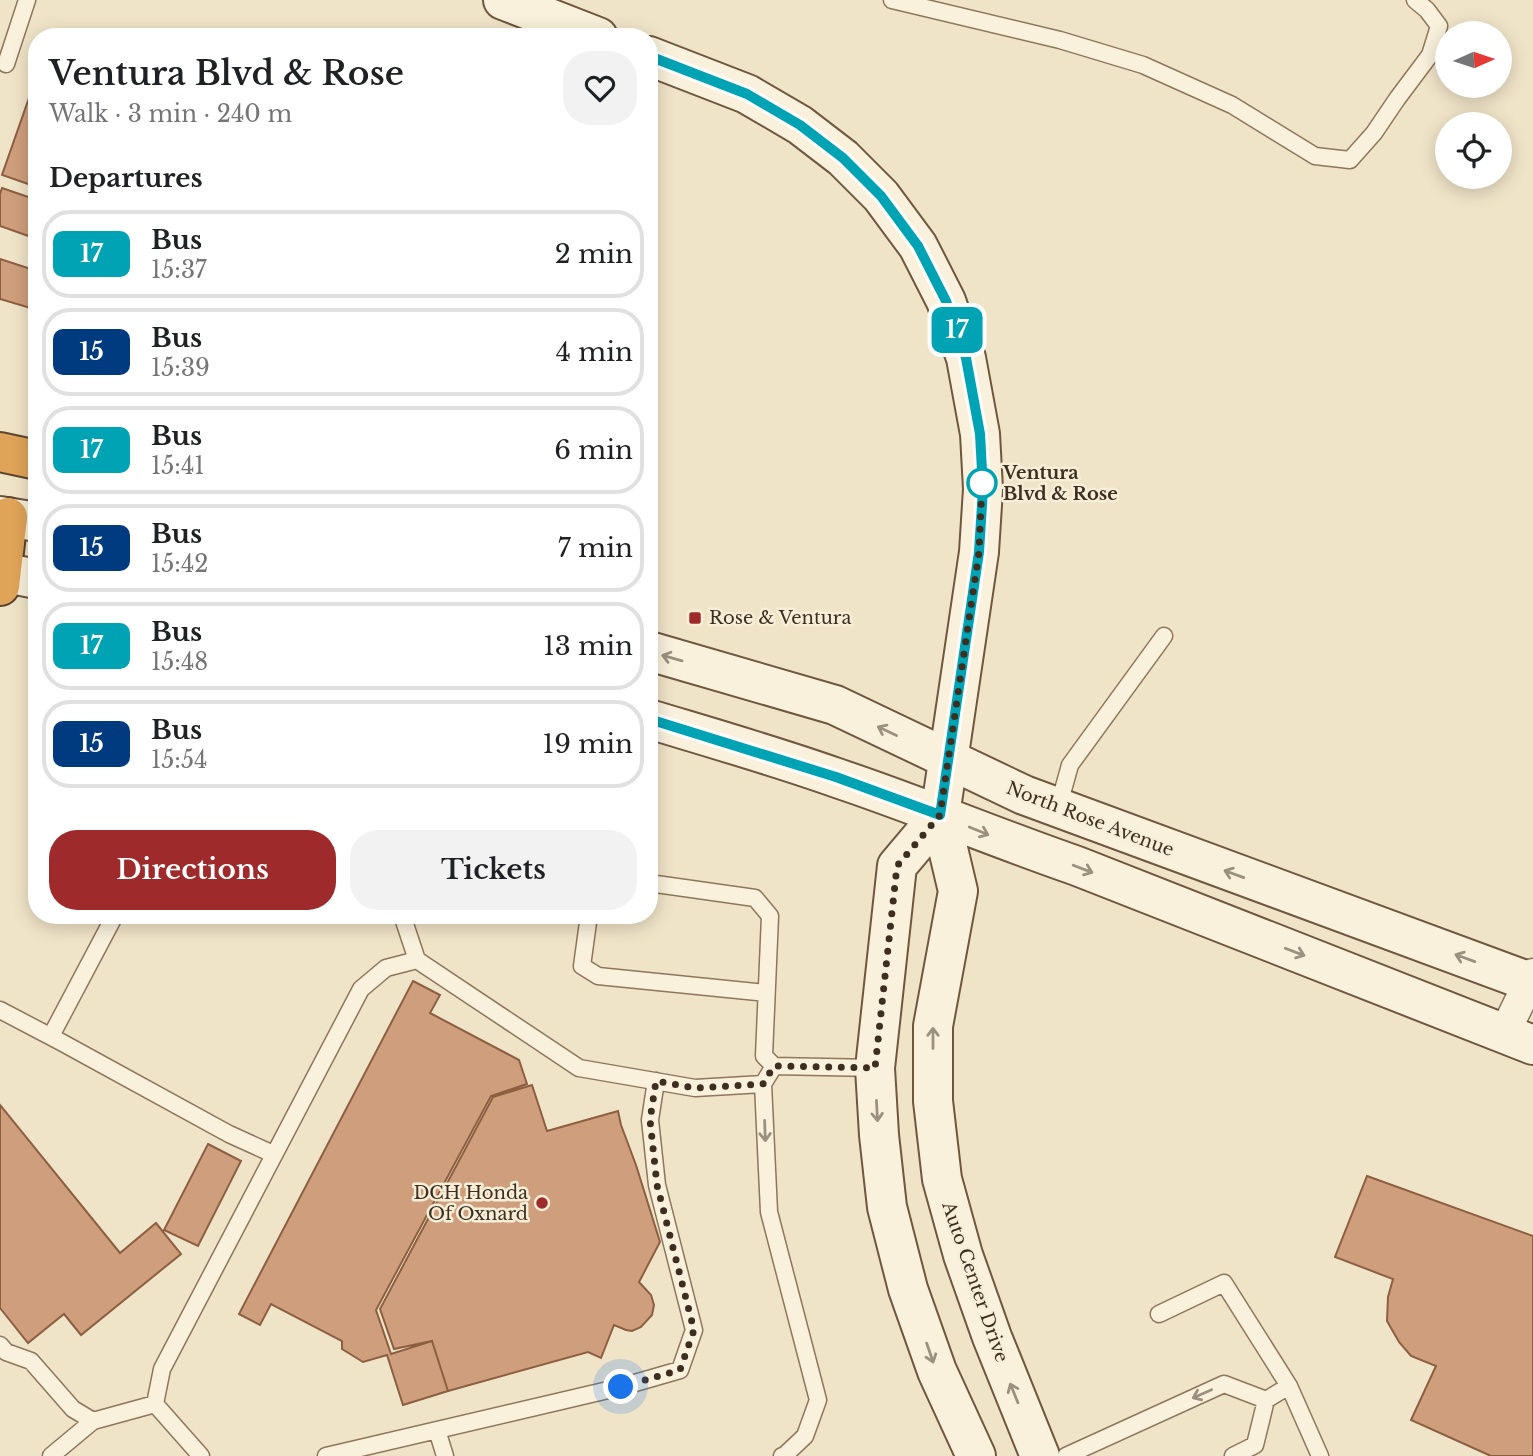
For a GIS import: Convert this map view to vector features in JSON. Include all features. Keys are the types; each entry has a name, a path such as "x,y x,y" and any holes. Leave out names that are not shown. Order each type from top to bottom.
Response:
{"highway":[{"path":"0,452 28,458"},
{"path":"10,577 15,518"}],"street":[{"path":"503,0 575,28"},
{"path":"658,59 747,94 800,125 843,158 881,196 918,246 946,301 966,358 980,434 983,489 979,552 940,815 897,866 875,1068 887,1207 908,1289 937,1371 976,1456"},
{"name":"North Rose Avenue","path":"658,654 835,705 948,761 1058,809 1532,980"},
{"path":"658,722 836,777 940,815 1518,1039 1532,980"},
{"name":"Auto Center Drive","path":"940,815 958,891 933,1026 933,1101 942,1179 971,1279 1040,1456"}],"lane":[{"path":"6,64 27,0"},
{"path":"899,1 1060,40 1143,65 1232,105 1315,156 1350,160 1374,133 1430,55 1439,26 1415,0"},
{"path":"1058,809 1070,765 1164,636"},
{"path":"658,884 755,898 770,916 764,1056 774,1066 875,1068"},
{"path":"51,1036 110,924"},
{"path":"405,924 417,960 579,1068 695,1088 763,1084"},
{"path":"588,924 582,966 597,976 766,993"},
{"path":"155,1404 162,1369 361,989 386,968 417,960"},
{"path":"0,1010 229,1134 273,1154"},
{"path":"774,1066 763,1084 769,1212 818,1400 805,1436 782,1456"},
{"path":"326,1456 621,1387 680,1370 694,1330 657,1185 650,1120 656,1081"},
{"path":"1159,1314 1224,1283 1289,1386 1320,1456"},
{"path":"0,1345 6,1352 31,1361 73,1409 93,1421"},
{"path":"1066,1456 1224,1384 1266,1399"},
{"path":"1233,1456 1255,1446 1266,1399 1289,1386"},
{"path":"51,1456 93,1421 155,1404"},
{"path":"155,1404 201,1456"},
{"path":"437,1430 445,1456"}],"building":[{"path":"28,101 28,184 2,175"},
{"path":"2,188 28,197 28,236 0,226"},
{"path":"0,259 28,268 28,307 0,299"},
{"path":"413,981 440,995 430,1013 519,1060 527,1084 491,1096 376,1310 391,1354 432,1341 448,1391 403,1405 387,1355 363,1362 342,1349 342,1341 271,1304 260,1325 239,1314"},
{"name":"DCH Honda Of Oxnard","path":"532,1085 547,1131 618,1111 660,1242 639,1282 651,1295 654,1305 652,1315 641,1327 632,1331 614,1325 601,1358 588,1352 448,1391 432,1341 394,1349 380,1309 493,1097"},
{"path":"0,1105 120,1253 156,1223 181,1254 81,1335 64,1314 28,1343 0,1308"},
{"path":"208,1144 241,1161 198,1246 164,1230"},
{"path":"1367,1176 1533,1236 1533,1456 1491,1456 1411,1420 1436,1366 1411,1356 1387,1321 1388,1297 1393,1279 1335,1257"}],"bus line":[{"name":"17","path":"658,59 747,94 800,125 843,158 881,196 918,246 953,320 966,358 980,434 983,489 979,552 940,815 836,777 658,722"}],"place":[{"name":"Ventura Blvd & Rose","path":"982,483"},
{"name":"Rose & Ventura","path":"695,618"},
{"name":"DCH Honda Of Oxnard","path":"542,1203"}],"route":[{"path":"621,1387 680,1370 694,1330 657,1185 650,1120 656,1081 695,1088 763,1084 774,1066 875,1068 897,866 940,815 979,552 982,483"}]}
